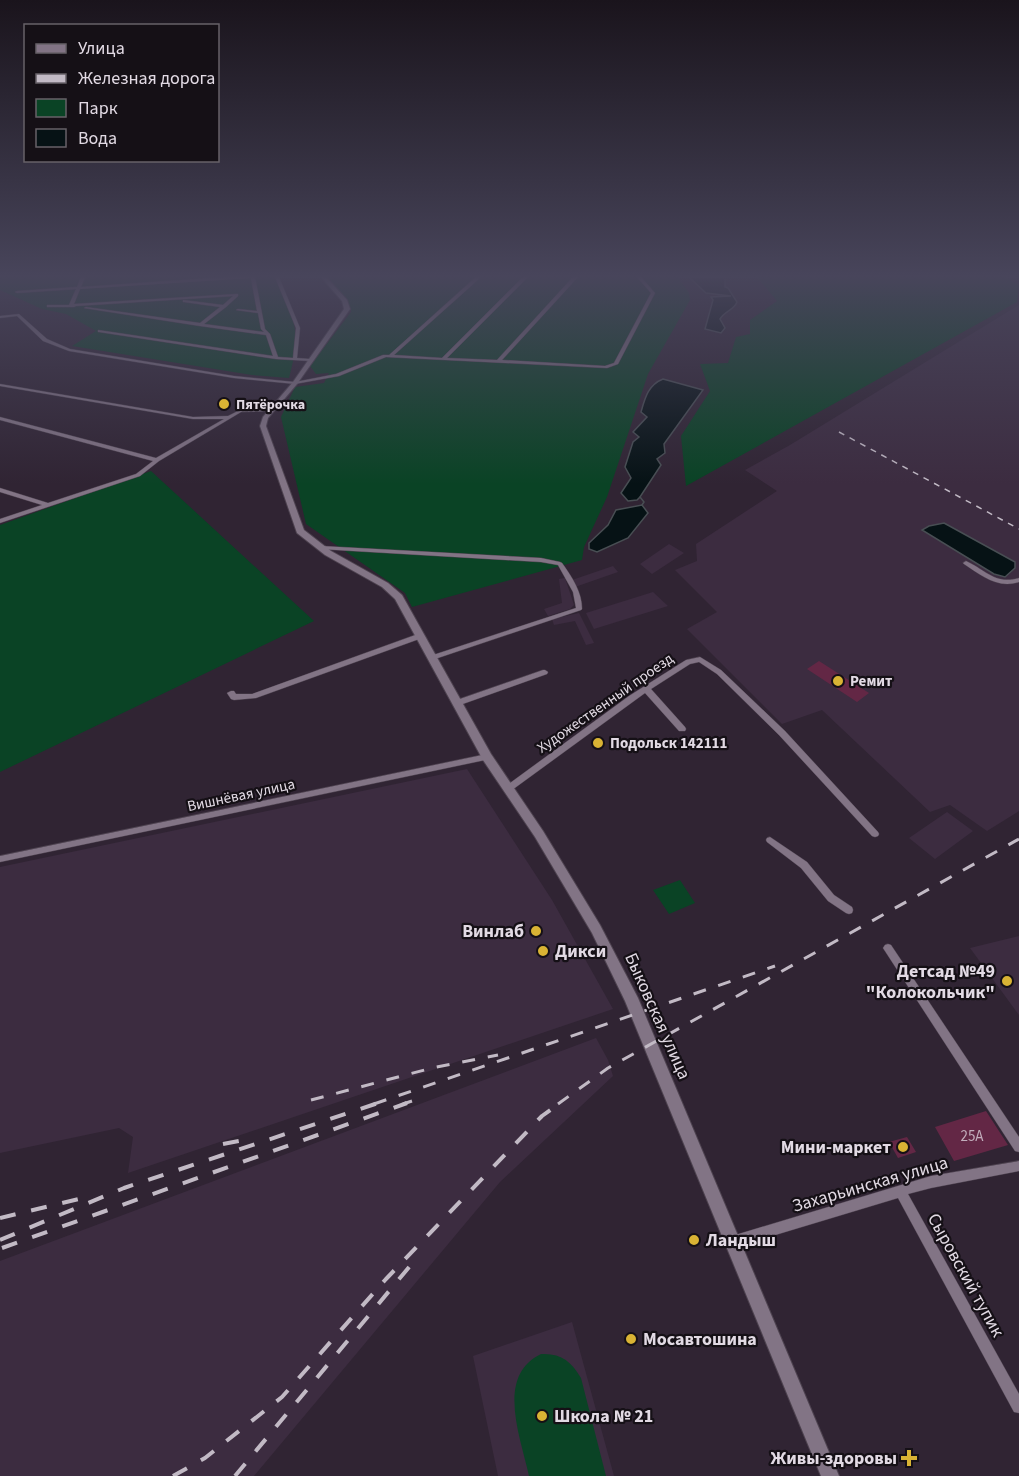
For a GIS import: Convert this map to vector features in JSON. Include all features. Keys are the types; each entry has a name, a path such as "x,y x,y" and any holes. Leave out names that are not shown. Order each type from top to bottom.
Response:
{"street":[{"path":"59,346 69,350 234,377 295,383 337,375 390,356 401,346"},
{"path":"197,346 276,358 310,360"},
{"path":"272,346 276,358"},
{"path":"295,359 296,346"},
{"path":"320,346 295,383 265,418 263,426 300,531 321,548 541,560 560,564 580,602 579,609 432,658"},
{"path":"444,358 456,346"},
{"path":"499,361 513,346"},
{"path":"390,356 605,367 616,364 625,346"},
{"path":"0,385 193,418 229,417"},
{"path":"0,521 138,475 157,460 246,409 272,410"},
{"path":"0,418 157,460"},
{"path":"0,490 48,505"},
{"name":"Быковская улица","path":"321,548 385,585 399,597 487,757 544,843 610,956 681,1114 830,1476"},
{"path":"966,563 1001,584 1019,580"},
{"path":"231,693 234,697 254,696 420,636"},
{"name":"Художественный проезд","path":"509,788 646,689 688,662 700,659 719,672 782,733 875,834"},
{"path":"457,703 545,672"},
{"path":"646,689 682,729"},
{"name":"Вишнёвая улица","path":"0,859 487,757"},
{"path":"770,840 804,866 831,898 849,910"},
{"path":"888,948 1019,1147"},
{"name":"Захарьинская улица","path":"732,1242 931,1182 1019,1166"},
{"name":"Сыровский тупик","path":"900,1191 1019,1407"}],"shaded area":[{"path":"952,346 1019,346 1019,811 987,831 950,805 930,812 822,710 782,724 687,629 717,612 675,570 697,561 696,544 777,491 745,470"},
{"path":"669,544 684,553 652,574 640,564"},
{"path":"613,566 618,572 575,587 572,580"},
{"path":"565,578 574,605 570,609 548,616 544,609 562,603 559,579"},
{"path":"653,592 668,606 594,629 586,613"},
{"path":"579,613 594,643 586,645 575,621 554,625 552,619"},
{"path":"467,769 552,900 613,1009 128,1173 133,1137 119,1128 0,1153 0,867"},
{"path":"947,812 973,831 935,859 909,838"},
{"name":"Детсад №49 \"Колокольчик\"","path":"1019,936 1019,1015 970,948"},
{"path":"596,1038 608,1060 613,1076 500,1182 254,1476 0,1476 0,1261"},
{"name":"Школа № 21","path":"572,1322 614,1476 498,1476 473,1356"}],"green space":[{"path":"72,346 295,346 289,378 252,375"},
{"path":"325,346 664,346 648,374 607,497 584,547 582,560 412,607 405,593 306,524 281,417 295,387 324,383 329,373 316,374 310,366"},
{"path":"733,346 938,346 686,486 681,436 710,391 700,364 728,363"},
{"path":"151,471 314,621 0,772 0,525"},
{"path":"680,880 695,903 669,914 653,890"},
{"path":"541,1354 565,1359 581,1378 606,1476 529,1476 517,1426 515,1392 519,1377 527,1364"}],"water":[{"path":"663,379 703,390 664,444 665,453 657,459 661,465 640,497 637,500 628,501 621,493 631,478 625,467 633,442 639,437 633,432 647,417 641,412 648,392"},
{"path":"642,505 648,513 628,538 597,552 589,549 589,543 608,525 616,510"},
{"path":"944,523 1015,562 1015,568 1005,577 994,574 922,530"}],"building":[{"name":"Ремит","path":"819,661 869,693 857,702 807,669"},
{"path":"986,1111 1008,1145 954,1161 935,1127"},
{"name":"Мини-маркет","path":"907,1137 916,1152 898,1158 889,1142"}],"waterway":[{"path":"640,497 644,502 642,505"}],"railway":[{"path":"839,432 1019,529"},
{"path":"558,1104 608,1068 1019,839"},
{"path":"374,1104 775,966"},
{"path":"311,1100 432,1068 498,1055"},
{"path":"403,1104 412,1101"},
{"path":"0,1240 124,1188 378,1103"},
{"path":"2,1248 407,1103"},
{"path":"173,1476 205,1458 282,1397 386,1279 542,1116 560,1103"},
{"path":"223,1144 250,1139"},
{"path":"0,1218 83,1198"},
{"path":"235,1476 415,1260"}],"place":[{"name":"Пятёрочка","path":"224,404"},
{"name":"Ремит","path":"838,681"},
{"name":"Подольск 142111","path":"598,743"},
{"name":"Винлаб","path":"536,931"},
{"name":"Дикси","path":"543,951"},
{"name":"Детсад №49 \"Колокольчик\"","path":"1007,981"},
{"name":"Мини-маркет","path":"903,1147"},
{"name":"Ландыш","path":"694,1240"},
{"name":"Мосавтошина","path":"631,1339"},
{"name":"Школа № 21","path":"542,1416"},
{"name":"Живы-здоровы","path":"909,1458"}]}
